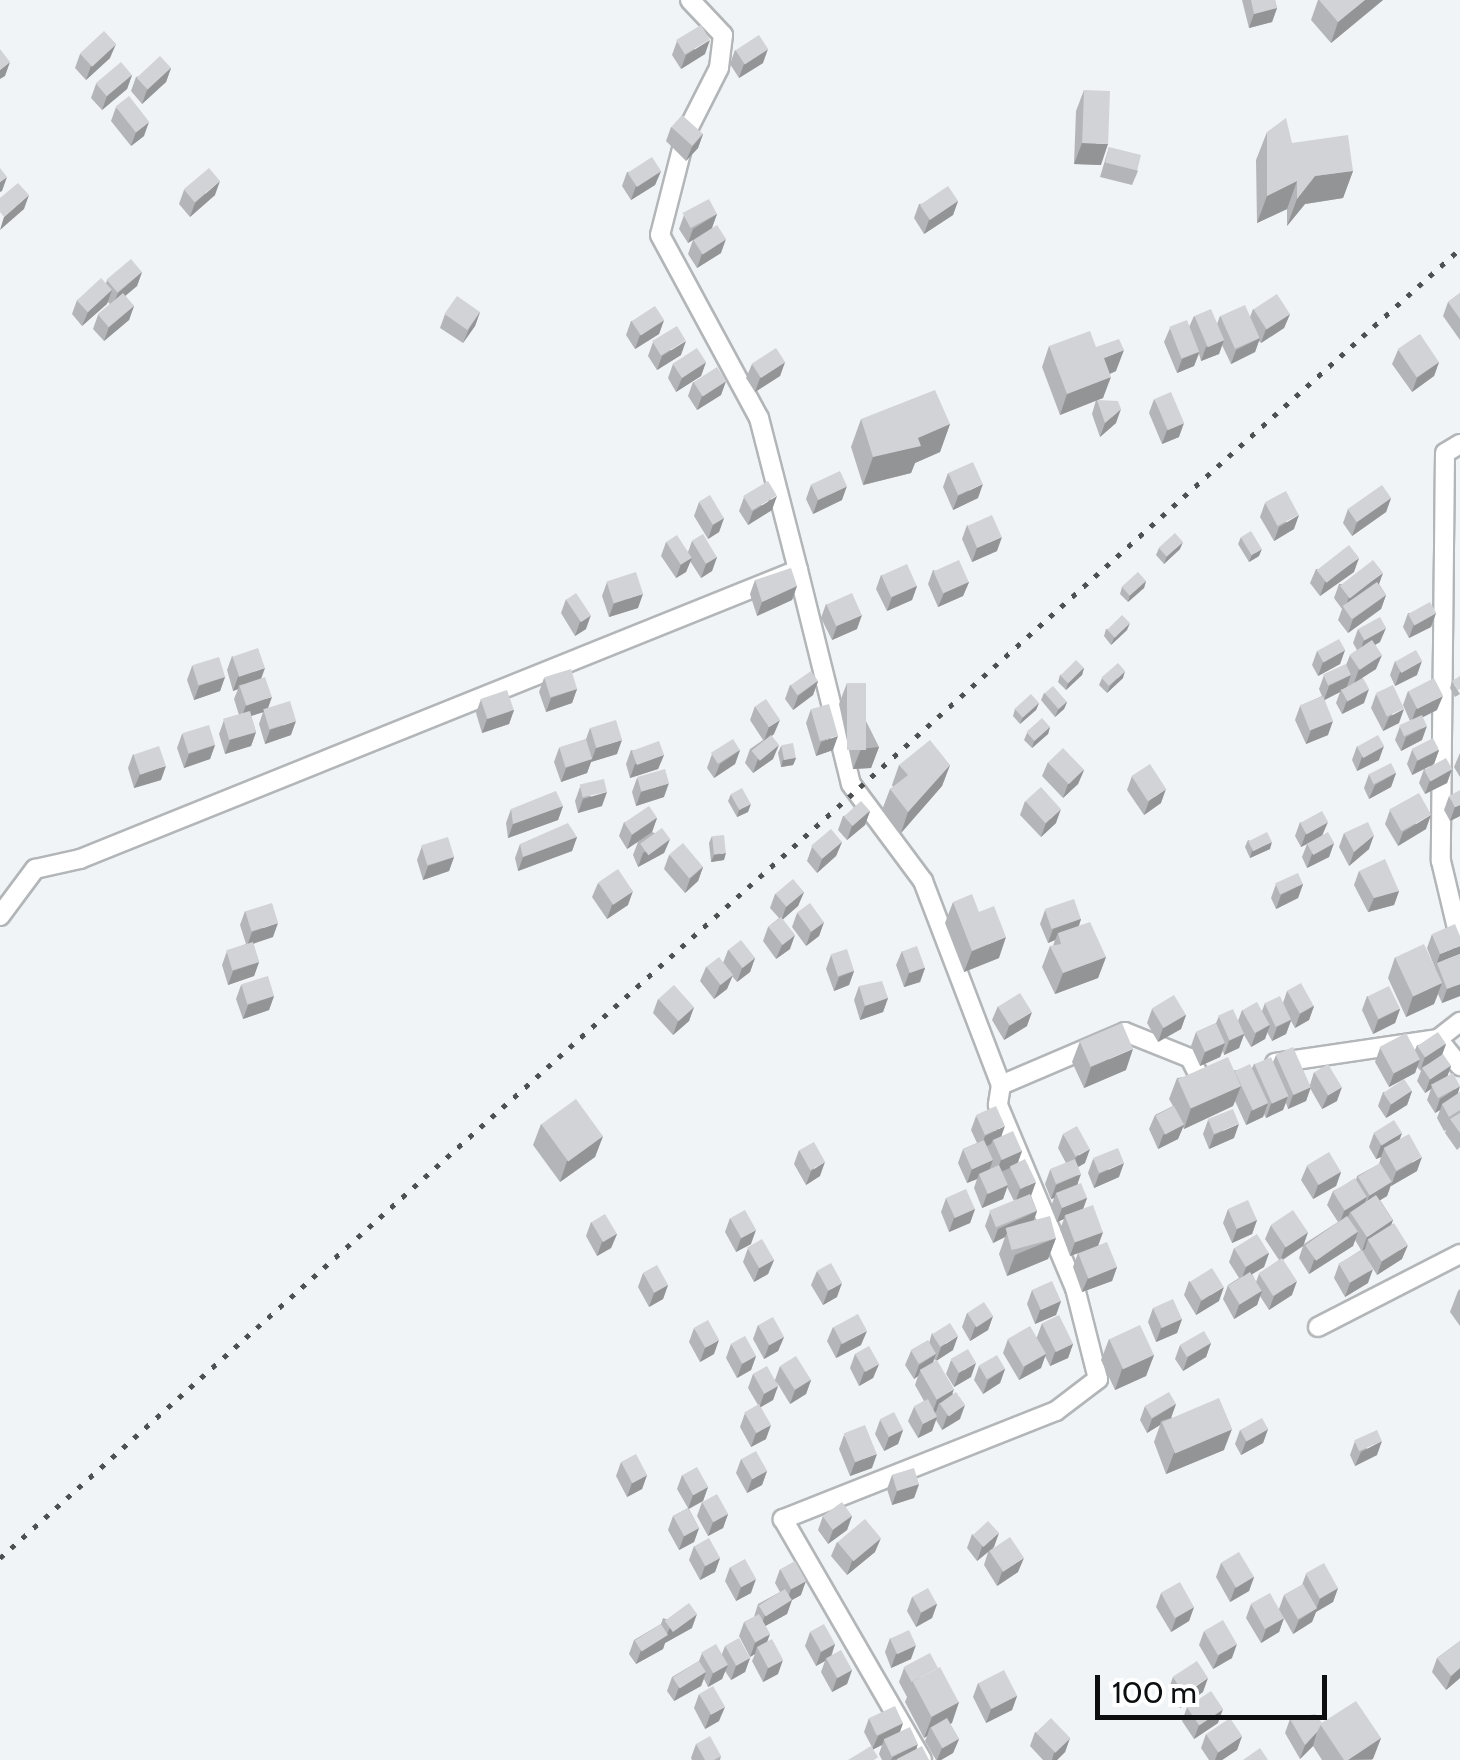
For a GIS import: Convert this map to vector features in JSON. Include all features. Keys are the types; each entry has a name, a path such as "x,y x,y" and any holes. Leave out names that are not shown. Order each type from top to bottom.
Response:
{"street":[{"path":"690,0 724,35 720,68 686,133 660,235 759,418 851,784 923,881 1001,1085 998,1105 1037,1183 1098,1379 1056,1411 783,1518 922,1760"},
{"path":"1460,444 1445,452 1441,861 1460,941"},
{"path":"0,916 35,869 98,852 798,570"},
{"path":"1257,1071 1290,1057 1438,1039 1460,1022"},
{"path":"1001,1085 1126,1032 1190,1058 1207,1091 1224,1084"},
{"path":"1438,1039 1460,1066"},
{"path":"1318,1327 1460,1254"}],"building":[{"path":"1251,0 1275,0 1277,8 1254,14"},
{"path":"1319,0 1365,0 1338,22"},
{"path":"701,25 710,40 685,55 676,40"},
{"path":"104,31 116,44 92,67 80,54"},
{"path":"759,35 768,49 745,65 736,50"},
{"path":"0,49 10,62 0,70"},
{"path":"160,56 171,68 148,90 137,78"},
{"path":"121,62 132,75 107,96 96,83"},
{"path":"1084,90 1110,91 1108,144 1082,143"},
{"path":"129,96 149,122 136,132 116,106"},
{"path":"682,115 703,134 692,146 671,127"},
{"path":"1286,118 1292,143 1348,135 1353,171 1315,176 1297,199 1297,181 1267,196 1267,132"},
{"path":"1109,147 1141,155 1137,171 1105,163"},
{"path":"652,157 661,171 637,187 628,173"},
{"path":"209,168 220,181 195,202 184,189"},
{"path":"18,183 29,195 4,217 0,198"},
{"path":"948,186 958,201 930,220 920,205"},
{"path":"709,199 717,214 690,228 683,213"},
{"path":"717,225 726,239 703,255 694,240"},
{"path":"131,259 142,272 117,293 106,280"},
{"path":"101,278 112,290 88,312 77,301"},
{"path":"123,293 134,306 109,327 98,314"},
{"path":"1460,293 1460,319 1448,302"},
{"path":"1277,294 1290,314 1267,329 1254,309"},
{"path":"457,296 480,312 467,330 444,314"},
{"path":"1245,305 1260,338 1235,349 1220,316"},
{"path":"655,306 664,320 641,336 632,321"},
{"path":"1211,309 1224,340 1208,347 1194,316"},
{"path":"1187,320 1199,352 1181,359 1169,327"},
{"path":"677,326 686,341 661,356 652,341"},
{"path":"1090,331 1096,347 1119,339 1124,350 1104,358 1111,377 1067,394 1049,346"},
{"path":"1420,334 1439,362 1417,377 1398,349"},
{"path":"697,348 706,362 682,378 673,364"},
{"path":"776,348 785,362 761,378 752,364"},
{"path":"717,367 726,381 703,397 694,382"},
{"path":"935,390 950,424 918,438 921,446 873,457 861,419"},
{"path":"1171,392 1184,423 1168,430 1154,399"},
{"path":"1097,400 1118,401 1121,409 1105,423"},
{"path":"973,462 983,484 958,495 948,473"},
{"path":"840,471 847,486 818,500 811,485"},
{"path":"768,481 777,496 752,511 743,496"},
{"path":"1382,485 1391,498 1357,522 1348,509"},
{"path":"1286,491 1299,515 1277,526 1265,502"},
{"path":"710,495 724,518 713,525 699,502"},
{"path":"992,515 1002,537 977,548 967,526"},
{"path":"1251,531 1262,549 1252,555 1241,537"},
{"path":"1175,533 1183,542 1167,557 1159,548"},
{"path":"703,534 717,557 706,564 692,541"},
{"path":"677,535 692,558 681,565 666,542"},
{"path":"1349,545 1359,558 1327,583 1317,570"},
{"path":"959,560 969,582 943,593 933,571"},
{"path":"1373,560 1383,573 1350,598 1340,586"},
{"path":"907,564 917,586 891,597 881,575"},
{"path":"791,568 797,586 762,602 755,580"},
{"path":"636,572 643,594 614,603 607,582"},
{"path":"1138,572 1146,581 1130,596 1122,587"},
{"path":"1377,582 1386,595 1352,619 1343,606"},
{"path":"576,593 591,615 581,622 566,600"},
{"path":"852,593 862,615 836,626 826,604"},
{"path":"1430,602 1436,613 1414,625 1408,614"},
{"path":"1122,615 1130,623 1115,638 1107,630"},
{"path":"1380,617 1386,628 1364,640 1358,629"},
{"path":"1339,639 1345,650 1323,662 1317,651"},
{"path":"1372,640 1382,655 1360,670 1350,655"},
{"path":"258,648 265,668 239,677 232,657"},
{"path":"1416,650 1422,661 1401,673 1395,662"},
{"path":"219,657 225,677 198,685 192,665"},
{"path":"1076,660 1084,668 1068,683 1060,676"},
{"path":"1118,663 1125,671 1109,686 1101,677"},
{"path":"1346,664 1351,675 1328,685 1323,674"},
{"path":"571,669 577,689 550,697 544,677"},
{"path":"811,671 818,681 797,695 791,685"},
{"path":"1460,676 1460,689 1458,690 1452,681"},
{"path":"265,677 272,697 246,706 239,686"},
{"path":"1363,678 1369,689 1347,701 1341,690"},
{"path":"1434,678 1443,696 1417,709 1408,691"},
{"path":"847,683 866,683 866,750 847,750"},
{"path":"1393,685 1404,709 1387,717 1376,693"},
{"path":"1053,686 1067,702 1058,709 1045,693"},
{"path":"507,690 514,710 487,719 481,699"},
{"path":"1031,694 1039,703 1023,718 1015,709"},
{"path":"1323,696 1333,721 1310,730 1300,705"},
{"path":"766,699 780,720 769,727 755,706"},
{"path":"290,701 296,721 269,729 263,709"},
{"path":"829,704 838,736 820,741 811,709"},
{"path":"250,711 256,732 229,740 223,719"},
{"path":"1422,715 1427,726 1404,736 1399,725"},
{"path":"1042,718 1050,727 1034,741 1026,732"},
{"path":"616,720 622,740 596,748 590,728"},
{"path":"209,725 215,745 188,753 182,733"},
{"path":"771,735 779,745 760,761 752,751"},
{"path":"1378,735 1384,746 1363,758 1357,747"},
{"path":"1433,738 1439,750 1418,760 1412,749"},
{"path":"586,739 592,759 565,767 559,747"},
{"path":"733,739 740,750 718,764 711,753"},
{"path":"930,740 950,765 908,812 890,789 908,775 899,765"},
{"path":"659,741 664,755 637,765 632,751"},
{"path":"793,743 796,758 784,760 781,745"},
{"path":"159,746 166,766 140,775 133,755"},
{"path":"1063,748 1084,770 1069,784 1048,763"},
{"path":"1446,758 1452,769 1430,781 1424,770"},
{"path":"1391,763 1396,773 1374,784 1369,774"},
{"path":"1150,764 1166,789 1148,801 1132,776"},
{"path":"665,769 669,783 641,791 637,777"},
{"path":"604,779 607,792 583,797 580,785"},
{"path":"1041,787 1061,809 1045,823 1025,801"},
{"path":"742,788 751,804 739,810 731,794"},
{"path":"1460,790 1460,805 1455,807 1449,796"},
{"path":"556,791 563,806 513,824 511,809"},
{"path":"1419,793 1431,815 1401,831 1389,809"},
{"path":"861,801 870,811 853,826 844,816"},
{"path":"649,806 657,818 632,834 624,823"},
{"path":"1322,811 1328,822 1306,834 1300,823"},
{"path":"1368,822 1374,835 1354,852 1344,833"},
{"path":"568,823 577,837 523,857 520,844"},
{"path":"662,828 670,839 648,855 640,844"},
{"path":"831,829 842,842 822,859 811,846"},
{"path":"1267,832 1272,842 1253,851 1248,842"},
{"path":"1328,832 1334,843 1313,855 1307,844"},
{"path":"724,835 726,853 714,854 712,836"},
{"path":"448,837 454,857 427,865 421,845"},
{"path":"683,843 703,867 689,878 669,855"},
{"path":"1385,859 1399,891 1374,898 1359,871"},
{"path":"618,869 633,891 613,905 598,882"},
{"path":"1298,873 1303,884 1280,894 1275,883"},
{"path":"793,879 804,892 786,907 775,894"},
{"path":"972,894 979,912 994,906 1006,937 972,951 953,902"},
{"path":"1074,899 1081,919 1052,929 1045,909"},
{"path":"272,903 278,923 251,931 245,911"},
{"path":"810,903 824,922 811,932 797,912"},
{"path":"781,917 795,935 783,945 768,927"},
{"path":"1090,922 1106,957 1063,973 1050,946 1061,944 1058,933"},
{"path":"1455,924 1460,946 1440,954 1432,934"},
{"path":"741,940 755,958 743,968 728,950"},
{"path":"253,942 259,962 232,970 226,950"},
{"path":"1424,944 1442,983 1413,996 1395,958"},
{"path":"917,946 925,968 910,973 902,951"},
{"path":"847,949 854,971 838,976 831,954"},
{"path":"1460,954 1460,984 1447,989 1437,963"},
{"path":"719,957 733,975 721,985 706,967"},
{"path":"268,976 274,996 247,1004 241,984"},
{"path":"882,981 888,998 865,1006 859,986"},
{"path":"1301,983 1314,1006 1300,1013 1287,991"},
{"path":"674,985 694,1007 678,1021 658,999"},
{"path":"1389,986 1400,1008 1378,1019 1367,997"},
{"path":"1020,993 1032,1012 1010,1025 998,1007"},
{"path":"1174,995 1186,1015 1164,1028 1152,1008"},
{"path":"1280,996 1291,1020 1276,1027 1265,1003"},
{"path":"1257,1002 1270,1025 1255,1033 1242,1010"},
{"path":"1233,1009 1244,1034 1229,1040 1218,1016"},
{"path":"1122,1023 1133,1049 1091,1067 1080,1041"},
{"path":"1216,1023 1225,1043 1205,1052 1196,1032"},
{"path":"1438,1032 1446,1044 1425,1058 1417,1046"},
{"path":"1406,1033 1420,1059 1394,1074 1380,1047"},
{"path":"1293,1047 1311,1087 1294,1095 1276,1055"},
{"path":"1443,1054 1451,1066 1430,1080 1422,1068"},
{"path":"1228,1057 1241,1086 1191,1109 1178,1079"},
{"path":"1271,1057 1288,1096 1272,1104 1255,1064"},
{"path":"1250,1064 1268,1103 1253,1110 1235,1071"},
{"path":"1328,1064 1342,1087 1328,1095 1314,1072"},
{"path":"1453,1073 1460,1086 1438,1098 1431,1085"},
{"path":"1404,1079 1412,1091 1391,1105 1383,1093"},
{"path":"1460,1092 1460,1110 1449,1117 1442,1104"},
{"path":"576,1099 603,1136 568,1161 541,1124"},
{"path":"996,1106 1005,1126 985,1135 976,1115"},
{"path":"1174,1106 1184,1125 1165,1134 1155,1116"},
{"path":"1233,1109 1239,1124 1214,1134 1208,1119"},
{"path":"1460,1113 1460,1133 1450,1119"},
{"path":"1394,1120 1402,1133 1382,1145 1374,1133"},
{"path":"1077,1126 1090,1149 1076,1156 1063,1134"},
{"path":"1013,1131 1022,1151 1002,1160 993,1140"},
{"path":"1409,1134 1422,1157 1396,1171 1384,1148"},
{"path":"984,1140 993,1160 972,1169 963,1149"},
{"path":"814,1142 825,1162 810,1170 799,1150"},
{"path":"1118,1148 1124,1163 1099,1173 1093,1158"},
{"path":"1329,1152 1341,1172 1319,1185 1307,1165"},
{"path":"1025,1159 1036,1181 1021,1189 1010,1166"},
{"path":"1075,1159 1081,1174 1056,1184 1050,1169"},
{"path":"1380,1163 1392,1182 1370,1195 1358,1177"},
{"path":"999,1165 1008,1185 988,1194 979,1174"},
{"path":"1355,1178 1367,1197 1345,1210 1333,1192"},
{"path":"1081,1183 1087,1198 1062,1208 1056,1193"},
{"path":"966,1189 975,1209 955,1218 946,1198"},
{"path":"1030,1194 1037,1211 996,1227 989,1210"},
{"path":"1376,1195 1393,1220 1367,1237 1350,1212"},
{"path":"1248,1200 1257,1220 1237,1229 1228,1209"},
{"path":"1093,1205 1103,1232 1075,1243 1065,1215"},
{"path":"745,1210 756,1230 741,1238 730,1218"},
{"path":"1293,1210 1308,1232 1286,1247 1271,1225"},
{"path":"605,1214 617,1234 603,1242 591,1222"},
{"path":"1050,1216 1056,1238 1012,1250 1006,1228"},
{"path":"1347,1216 1358,1232 1316,1261 1305,1245"},
{"path":"1394,1223 1408,1245 1381,1261 1368,1239"},
{"path":"1257,1234 1269,1253 1246,1267 1234,1248"},
{"path":"762,1239 774,1260 759,1268 747,1248"},
{"path":"1107,1242 1117,1267 1088,1279 1078,1254"},
{"path":"1362,1250 1373,1269 1350,1283 1339,1264"},
{"path":"1282,1258 1297,1281 1273,1296 1259,1273"},
{"path":"831,1263 842,1283 828,1291 817,1271"},
{"path":"657,1265 668,1285 654,1293 643,1273"},
{"path":"1212,1268 1224,1287 1202,1300 1190,1282"},
{"path":"1250,1272 1262,1291 1240,1304 1228,1286"},
{"path":"1052,1281 1061,1301 1041,1310 1032,1290"},
{"path":"1173,1299 1182,1319 1162,1328 1153,1308"},
{"path":"984,1302 993,1316 976,1327 967,1313"},
{"path":"858,1314 867,1331 842,1344 833,1327"},
{"path":"1059,1315 1073,1344 1056,1352 1042,1323"},
{"path":"773,1317 784,1337 769,1345 758,1325"},
{"path":"708,1320 719,1340 705,1348 694,1328"},
{"path":"950,1323 958,1336 940,1347 932,1334"},
{"path":"1140,1325 1154,1355 1123,1369 1109,1339"},
{"path":"1030,1326 1046,1354 1023,1367 1007,1339"},
{"path":"1204,1331 1211,1343 1187,1357 1180,1345"},
{"path":"745,1336 756,1356 742,1364 731,1344"},
{"path":"928,1340 936,1354 919,1364 911,1350"},
{"path":"869,1346 879,1364 865,1372 855,1354"},
{"path":"968,1349 976,1363 959,1373 951,1359"},
{"path":"997,1355 1005,1369 987,1379 979,1366"},
{"path":"796,1356 811,1380 795,1390 780,1366"},
{"path":"937,1360 954,1389 937,1399 920,1370"},
{"path":"767,1366 778,1386 764,1394 753,1374"},
{"path":"956,1392 965,1405 949,1417 940,1403"},
{"path":"1169,1392 1176,1404 1152,1418 1145,1406"},
{"path":"1219,1398 1232,1429 1175,1454 1162,1422"},
{"path":"928,1399 937,1417 923,1424 914,1406"},
{"path":"759,1404 771,1425 756,1433 744,1412"},
{"path":"894,1412 903,1430 889,1437 880,1419"},
{"path":"1262,1418 1268,1429 1246,1441 1240,1430"},
{"path":"865,1425 877,1454 855,1462 844,1434"},
{"path":"1377,1430 1382,1441 1359,1451 1354,1440"},
{"path":"756,1451 767,1471 752,1479 741,1459"},
{"path":"636,1454 647,1475 632,1483 621,1462"},
{"path":"697,1467 708,1487 693,1495 682,1475"},
{"path":"914,1468 919,1484 897,1491 892,1475"},
{"path":"717,1494 728,1514 713,1522 702,1502"},
{"path":"842,1502 852,1516 833,1530 823,1516"},
{"path":"688,1508 699,1528 684,1536 673,1516"},
{"path":"865,1519 881,1538 853,1561 837,1542"},
{"path":"988,1521 999,1533 984,1547 973,1535"},
{"path":"1010,1537 1024,1558 1003,1572 989,1551"},
{"path":"709,1538 720,1558 705,1566 694,1546"},
{"path":"1239,1552 1254,1577 1236,1588 1221,1563"},
{"path":"745,1559 756,1579 741,1587 730,1567"},
{"path":"795,1561 806,1581 791,1589 780,1569"},
{"path":"1324,1563 1338,1588 1320,1599 1306,1573"},
{"path":"1180,1582 1194,1607 1175,1618 1161,1593"},
{"path":"1303,1584 1317,1608 1298,1619 1284,1595"},
{"path":"928,1588 937,1604 921,1612 912,1597"},
{"path":"785,1589 792,1600 766,1616 759,1605"},
{"path":"1270,1593 1284,1618 1265,1629 1251,1604"},
{"path":"689,1603 697,1614 673,1632 665,1621"},
{"path":"759,1614 770,1634 755,1642 744,1622"},
{"path":"1223,1620 1237,1644 1218,1655 1204,1631"},
{"path":"661,1624 668,1635 642,1651 635,1640"},
{"path":"824,1624 835,1644 821,1652 810,1632"},
{"path":"909,1630 916,1645 897,1654 890,1639"},
{"path":"739,1638 750,1658 736,1666 725,1646"},
{"path":"772,1639 783,1660 768,1668 757,1647"},
{"path":"1460,1641 1460,1668 1451,1676 1437,1658"},
{"path":"716,1644 728,1665 713,1673 701,1652"},
{"path":"841,1650 852,1670 837,1678 826,1658"},
{"path":"930,1653 938,1668 911,1682 904,1667"},
{"path":"699,1661 706,1672 680,1688 673,1677"},
{"path":"1197,1661 1208,1678 1184,1694 1173,1677"},
{"path":"940,1667 959,1702 931,1717 913,1682"},
{"path":"1004,1670 1017,1696 991,1709 978,1683"},
{"path":"713,1686 725,1707 711,1715 699,1694"},
{"path":"1211,1691 1223,1709 1199,1725 1187,1707"},
{"path":"1356,1701 1381,1738 1344,1760 1320,1724"},
{"path":"895,1706 903,1723 877,1735 869,1718"},
{"path":"1315,1714 1322,1723 1305,1745 1290,1719"},
{"path":"947,1718 959,1739 943,1748 931,1728"},
{"path":"1051,1718 1070,1738 1055,1753 1036,1733"},
{"path":"1230,1718 1242,1736 1218,1752 1206,1734"},
{"path":"910,1727 918,1744 892,1756 884,1739"},
{"path":"710,1736 721,1756 705,1760 696,1744"},
{"path":"871,1746 878,1757 874,1760 848,1760"},
{"path":"922,1746 929,1760 897,1760 897,1759"},
{"path":"1260,1748 1268,1760 1243,1760"}],"railway":[{"path":"0,1558 1460,249"}]}
